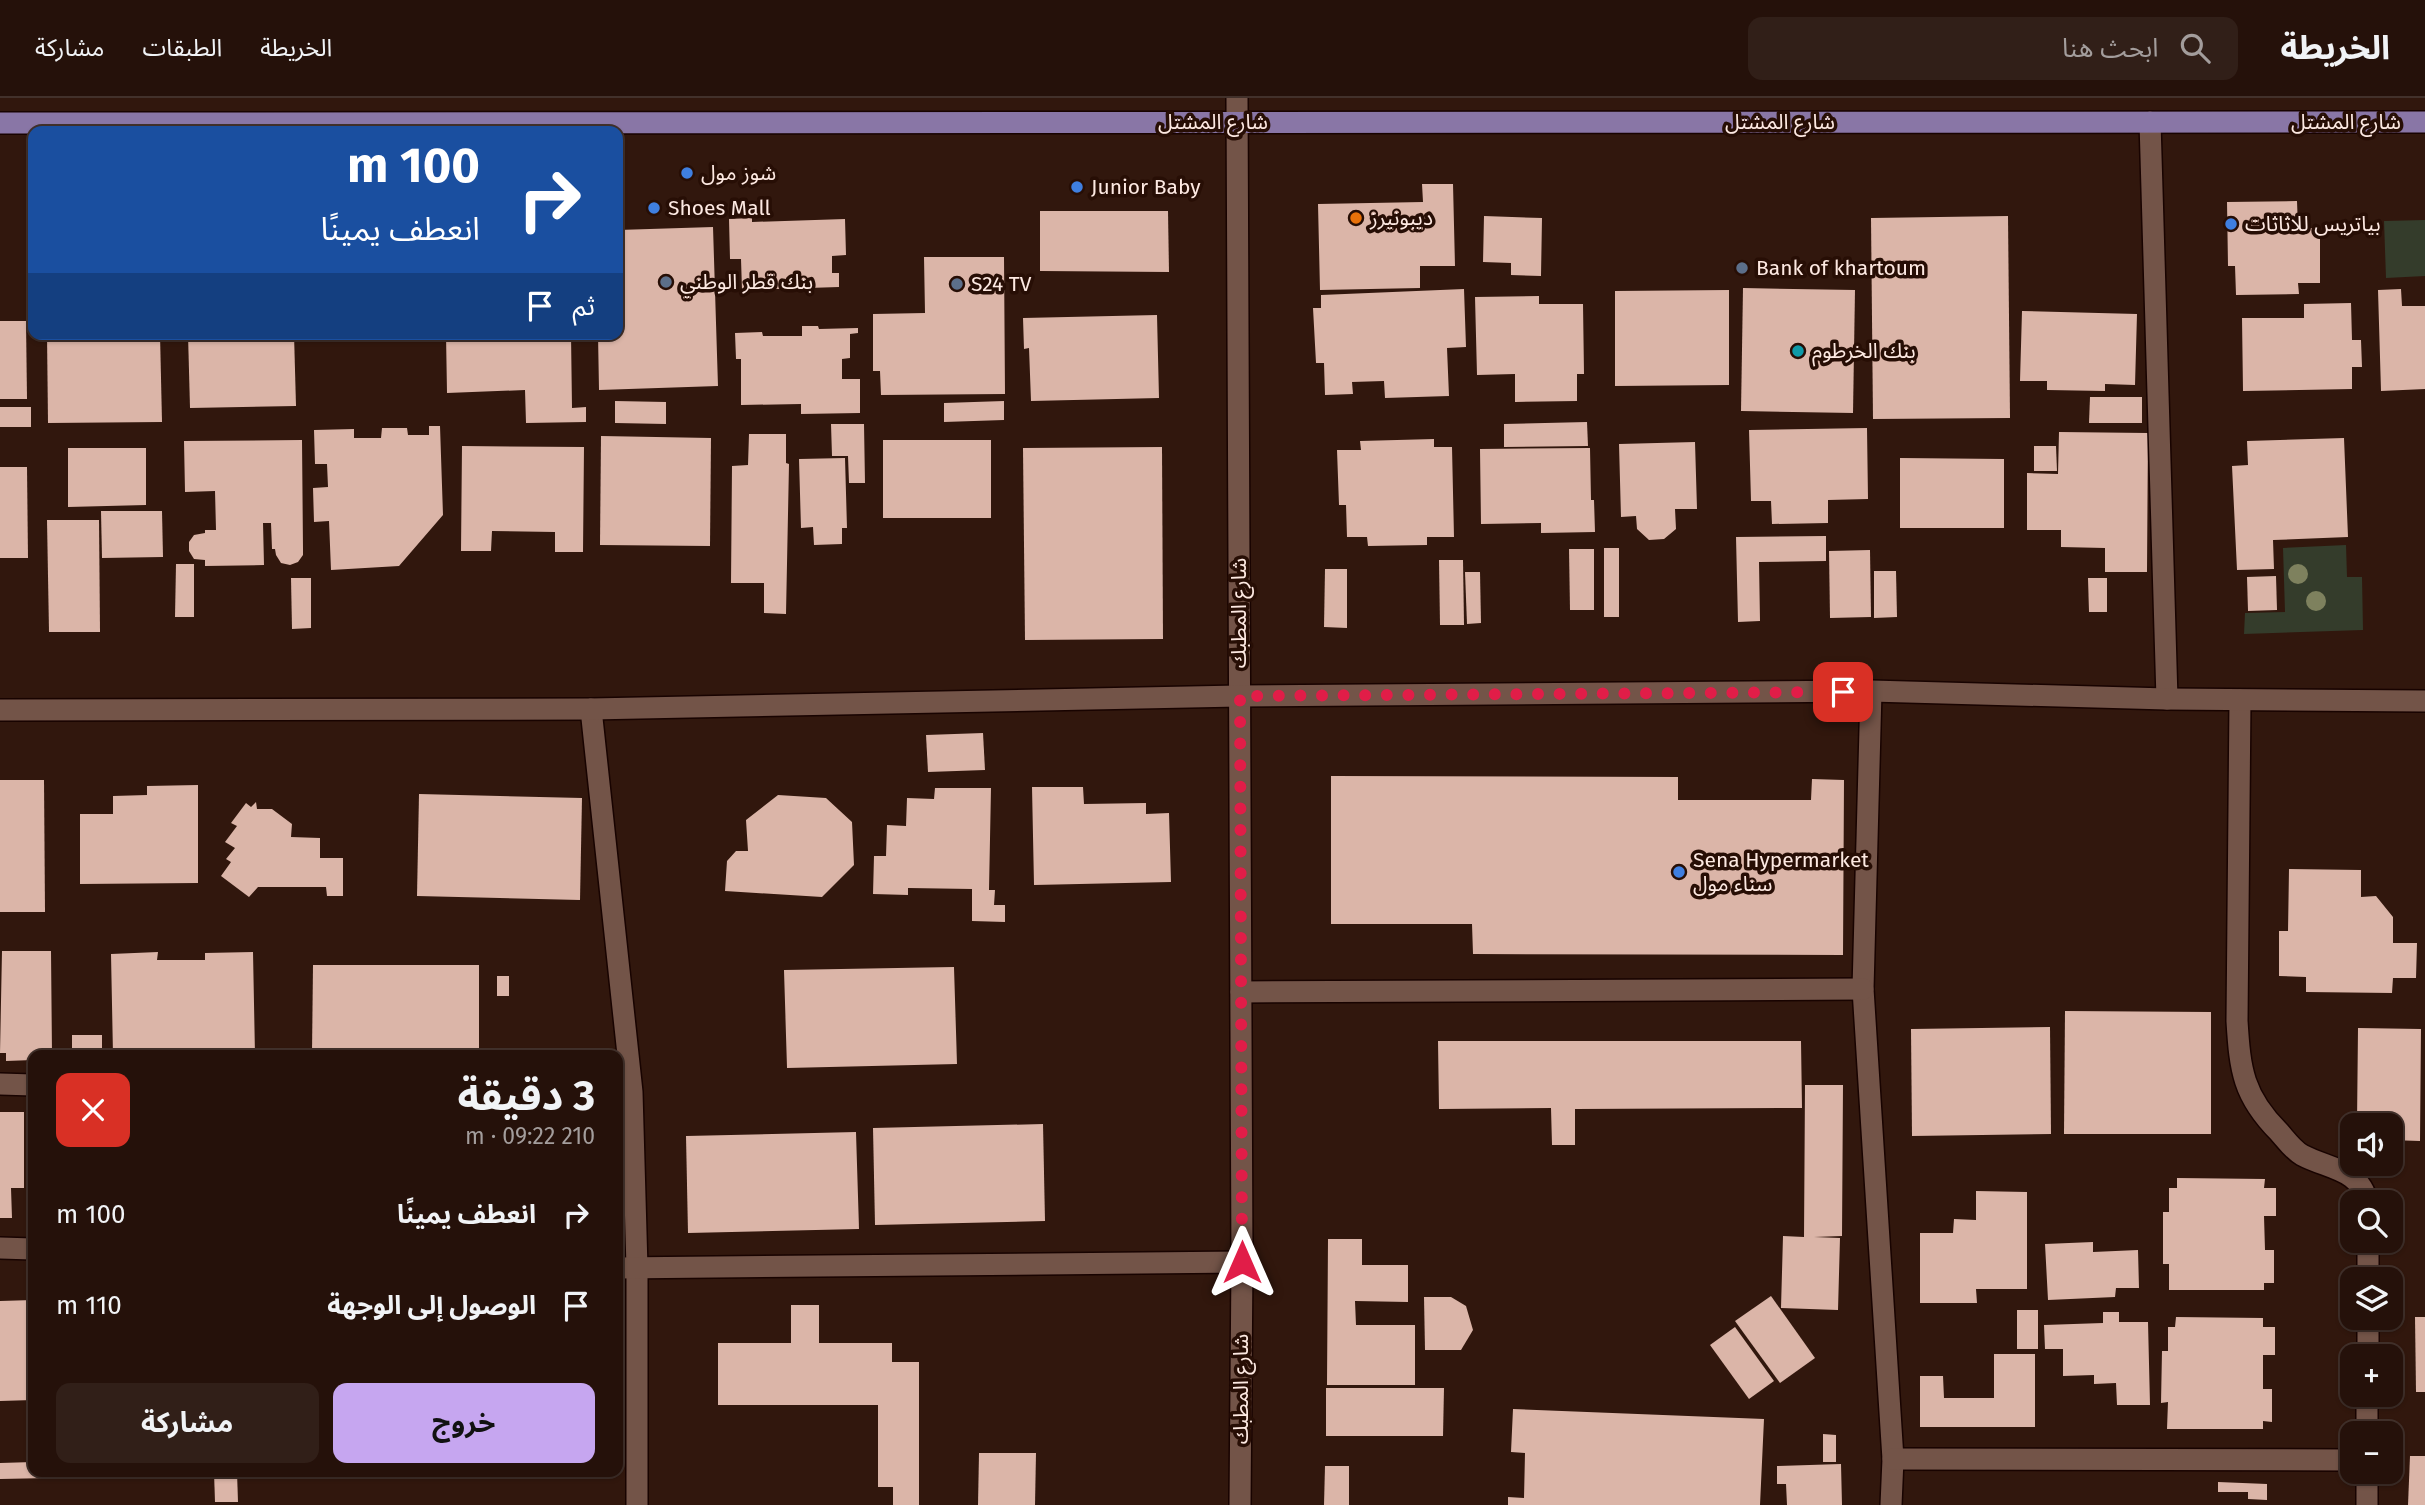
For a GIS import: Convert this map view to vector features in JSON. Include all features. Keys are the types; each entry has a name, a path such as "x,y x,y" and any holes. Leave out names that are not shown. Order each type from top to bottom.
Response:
{"main road":[{"name":"شارع المشتل","path":"0,123 2425,122"}],"street":[{"name":"شارع المطبك","path":"1237,98 1242,1262 1240,1505"},
{"path":"2150,121 2167,699"},
{"path":"1871,691 1864,989 1894,1459 1891,1505"},
{"path":"0,710 591,709 1240,696 1871,691 2167,699 2425,701"},
{"path":"2240,700 2239,1059 2256,1107 2269,1122 2300,1154 2358,1179 2364,1190"},
{"path":"591,709 621,1050"},
{"path":"1241,992 1864,989"},
{"path":"623,1069 636,1505"},
{"path":"0,1084 28,1085"},
{"path":"0,1248 28,1249"},
{"path":"627,1268 1242,1262"},
{"path":"1894,1459 2340,1460"},
{"path":"2367,1484 2367,1505"}],"green space":[{"path":"2425,220 2425,276 2386,278 2384,221"},
{"path":"2346,545 2347,577 2362,577 2363,630 2244,634 2245,613 2285,612 2283,548"}],"building":[{"path":"1422,184 1453,184 1455,266 1420,266 1420,288 1320,290 1318,204 1423,202"},
{"path":"2297,201 2298,228 2320,228 2320,283 2298,283 2299,294 2236,295 2235,266 2228,266 2227,202"},
{"path":"1040,211 1168,211 1169,272 1040,271"},
{"path":"1484,216 1542,218 1541,276 1511,275 1511,263 1483,262"},
{"path":"2008,216 2010,418 1873,419 1871,218"},
{"path":"752,218 752,222 845,219 846,255 832,256 832,273 839,273 839,287 742,290 741,259 730,259 729,219"},
{"name":"بنك قطر الوطني","path":"713,227 718,386 599,390 598,340 623,340 623,230"},
{"path":"924,257 1004,257 1005,394 881,395 880,371 873,371 873,314 925,313"},
{"name":"بنك الخرطوم","path":"1743,288 1855,290 1853,413 1741,411"},
{"path":"1464,289 1466,347 1447,348 1449,396 1385,398 1384,381 1352,382 1353,394 1325,395 1324,363 1316,363 1313,308 1321,308 1321,295"},
{"path":"2401,289 2402,306 2425,306 2425,389 2381,391 2378,290"},
{"path":"1729,290 1729,385 1615,386 1615,291"},
{"path":"1539,296 1539,304 1583,304 1584,374 1577,374 1577,401 1515,402 1515,374 1477,375 1475,297"},
{"path":"2351,303 2352,340 2361,340 2362,367 2352,367 2352,389 2243,391 2242,318 2304,318 2304,304"},
{"path":"2022,311 2137,314 2135,385 2105,384 2105,391 2047,390 2047,381 2020,381"},
{"path":"1157,315 1159,398 1031,401 1029,348 1024,349 1023,318"},
{"path":"0,321 26,321 27,399 0,399"},
{"path":"802,326 818,326 819,329 858,328 858,333 850,334 850,358 842,359 842,379 860,379 860,413 801,414 801,404 741,405 741,359 736,359 735,333 762,332 763,336 802,336"},
{"path":"47,340 160,340 162,422 48,423"},
{"path":"188,340 294,340 296,406 190,408"},
{"path":"446,340 571,340 572,408 586,407 586,422 526,423 525,390 447,393"},
{"path":"2090,397 2142,397 2142,423 2089,423"},
{"path":"615,401 666,402 666,424 615,423"},
{"path":"1004,401 1004,420 944,422 944,403"},
{"path":"0,407 31,407 31,427 0,427"},
{"path":"1587,422 1588,446 1504,447 1504,424"},
{"path":"831,424 864,424 865,483 849,483 848,456 832,456"},
{"path":"429,426 440,426 443,515 399,566 331,570 329,521 314,522 313,488 328,487 327,464 315,464 314,430 354,429 354,438 381,438 382,428 407,428 408,435 429,435"},
{"path":"1867,428 1868,499 1828,500 1828,523 1772,524 1771,501 1751,501 1749,430"},
{"path":"2059,432 2148,433 2147,572 2105,572 2105,548 2061,547 2061,530 2027,530 2027,473 2058,474"},
{"path":"749,434 786,434 786,463 789,464 786,614 764,613 764,583 731,583 732,466 748,465"},
{"path":"601,436 711,438 710,546 600,545"},
{"path":"2344,438 2348,537 2273,540 2274,569 2237,570 2232,466 2248,465 2247,441"},
{"path":"1434,439 1434,447 1452,447 1454,537 1427,537 1427,545 1368,546 1367,537 1347,537 1346,505 1339,505 1337,450 1361,450 1360,441"},
{"path":"302,440 303,555 298,562 290,565 281,563 275,549 272,549 271,523 263,523 264,565 205,566 205,560 194,559 189,551 189,542 194,535 205,533 205,530 216,530 215,491 185,492 184,441"},
{"path":"883,440 991,440 991,518 883,518"},
{"path":"1695,442 1697,509 1675,509 1676,529 1664,539 1649,540 1637,529 1636,516 1621,517 1619,444"},
{"path":"462,446 584,447 583,552 555,552 555,532 492,531 491,551 461,551"},
{"path":"2034,446 2056,446 2057,471 2034,471"},
{"path":"1162,447 1163,639 1025,640 1023,448"},
{"path":"68,448 146,448 146,505 68,507"},
{"path":"1590,448 1595,532 1541,533 1541,523 1481,524 1480,449"},
{"path":"845,458 847,528 842,528 842,544 814,545 813,527 801,528 799,459"},
{"path":"1900,458 2004,459 2004,528 1900,528"},
{"path":"0,467 27,467 28,558 0,558"},
{"path":"101,511 162,511 163,557 102,558"},
{"path":"47,520 99,520 100,632 49,632"},
{"path":"1826,536 1826,561 1759,562 1760,621 1738,622 1736,537"},
{"path":"1604,548 1619,548 1619,617 1604,617"},
{"path":"1569,549 1594,549 1594,610 1570,610"},
{"path":"1870,550 1871,617 1830,618 1829,551"},
{"path":"1439,560 1463,560 1464,625 1440,625"},
{"path":"176,564 194,564 194,617 175,617"},
{"path":"1325,569 1347,569 1347,628 1324,627"},
{"path":"1874,571 1896,571 1897,617 1874,618"},
{"path":"1465,572 1480,572 1481,623 1467,624"},
{"path":"2276,576 2277,610 2248,611 2247,577"},
{"path":"291,578 311,578 311,628 292,629"},
{"path":"2088,578 2107,578 2107,612 2089,612"},
{"path":"983,733 985,770 928,772 926,735"},
{"path":"1331,776 1678,777 1678,800 1811,800 1812,779 1844,780 1843,955 1473,954 1472,924 1331,924"},
{"path":"0,780 44,780 45,912 0,912"},
{"path":"198,785 198,883 80,884 80,814 113,814 113,796 147,795 147,786"},
{"path":"1032,787 1083,787 1084,804 1146,803 1146,814 1169,813 1171,882 1034,885"},
{"path":"935,788 991,788 989,890 995,890 994,905 1005,905 1005,922 972,921 972,889 908,888 908,895 873,894 874,856 886,856 887,825 906,826 907,798 934,799"},
{"path":"419,794 582,798 580,900 417,896"},
{"path":"778,795 826,798 852,822 854,865 822,897 725,891 727,861 736,851 748,851 746,820"},
{"path":"256,802 257,809 272,809 292,824 291,837 320,838 320,858 343,858 343,896 327,896 326,887 258,887 249,897 221,876 231,862 226,859 235,848 225,842 237,826 231,823 246,803 251,807"},
{"path":"2289,869 2361,870 2361,897 2376,896 2393,917 2393,943 2417,943 2416,978 2393,978 2392,993 2306,992 2306,977 2279,976 2279,931 2288,931"},
{"path":"2,951 51,951 52,1050 28,1050 28,1060 6,1061 6,1053 0,1053"},
{"path":"158,952 157,960 205,960 205,953 253,952 255,1050 113,1050 111,954"},
{"path":"313,965 479,965 479,1050 312,1050"},
{"path":"954,967 957,1064 787,1068 784,970"},
{"path":"497,976 509,976 509,996 497,996"},
{"path":"2065,1011 2211,1012 2211,1134 2064,1134"},
{"path":"2050,1027 2051,1134 1912,1136 1911,1029"},
{"path":"2358,1028 2421,1029 2420,1141 2403,1140 2403,1113 2357,1113"},
{"path":"72,1035 102,1035 102,1050 72,1050"},
{"path":"1438,1041 1801,1041 1802,1108 1575,1109 1575,1145 1552,1145 1551,1108 1439,1109"},
{"path":"1805,1085 1843,1085 1842,1236 1814,1237 1840,1238 1838,1310 1781,1308 1783,1236 1804,1237"},
{"path":"0,1112 24,1112 24,1188 11,1188 12,1218 0,1218"},
{"path":"1043,1124 1045,1221 875,1225 873,1128"},
{"path":"856,1132 859,1229 688,1233 686,1136"},
{"path":"2177,1178 2265,1179 2264,1188 2276,1188 2276,1216 2264,1216 2265,1250 2274,1250 2274,1283 2264,1283 2264,1290 2169,1290 2169,1264 2163,1264 2163,1212 2169,1212 2169,1188 2177,1188"},
{"path":"1976,1191 2027,1192 2027,1289 1976,1289 1977,1303 1920,1303 1920,1233 1953,1233 1954,1219 1976,1220"},
{"path":"1328,1239 1362,1239 1362,1265 1408,1265 1408,1302 1355,1301 1356,1325 1415,1325 1415,1385 1327,1385"},
{"path":"2093,1242 2093,1252 2138,1250 2139,1288 2116,1288 2115,1297 2048,1300 2045,1244"},
{"path":"1771,1296 1815,1358 1780,1383 1735,1321"},
{"path":"1424,1297 1451,1297 1466,1306 1473,1330 1461,1350 1425,1350"},
{"path":"28,1300 28,1400 0,1401 0,1301"},
{"path":"791,1305 819,1305 819,1343 892,1343 892,1362 919,1362 919,1505 893,1505 893,1487 878,1487 878,1405 718,1405 718,1343 791,1343"},
{"path":"2017,1310 2038,1310 2038,1349 2017,1349"},
{"path":"2103,1312 2119,1312 2119,1322 2148,1322 2150,1405 2117,1405 2116,1383 2094,1384 2094,1375 2063,1376 2063,1349 2045,1349 2044,1325 2103,1323"},
{"path":"2176,1317 2263,1318 2263,1327 2275,1327 2275,1355 2263,1355 2263,1389 2272,1389 2272,1422 2263,1421 2263,1429 2167,1429 2168,1402 2161,1403 2162,1351 2168,1351 2168,1327 2175,1327"},
{"path":"2415,1317 2425,1317 2425,1392 2416,1392"},
{"path":"1735,1327 1774,1381 1749,1399 1710,1345"},
{"path":"1994,1354 2035,1354 2035,1427 1920,1427 1920,1376 1943,1376 1944,1398 1994,1398"},
{"path":"1326,1388 1444,1388 1443,1436 1326,1436"},
{"path":"1513,1409 1764,1419 1760,1505 1508,1505 1508,1497 1524,1498 1525,1453 1511,1452"},
{"path":"1823,1434 1836,1435 1836,1462 1823,1462"},
{"path":"979,1453 1036,1453 1035,1505 978,1505"},
{"path":"2410,1456 2425,1456 2425,1505 2408,1505"},
{"path":"28,1462 28,1477 50,1478 0,1479 0,1463"},
{"path":"1841,1464 1842,1505 1787,1505 1786,1484 1777,1484 1777,1466"},
{"path":"1325,1466 1349,1466 1349,1505 1324,1505"},
{"path":"214,1477 237,1477 238,1502 215,1502"},
{"path":"2218,1482 2267,1484 2267,1500 2248,1499 2248,1492 2218,1492"}],"place":[{"name":"شوز مول","path":"687,173"},
{"name":"Junior Baby","path":"1077,187"},
{"name":"Shoes Mall","path":"654,208"},
{"name":"ديبونيرز","path":"1356,218"},
{"name":"بياتريس للاثاثات","path":"2231,224"},
{"name":"Bank of khartoum","path":"1742,268"},
{"name":"بنك قطر الوطني","path":"666,282"},
{"name":"S24 TV","path":"957,284"},
{"name":"بنك الخرطوم","path":"1798,351"},
{"name":"Sena Hypermarket سناء مول","path":"1679,872"}],"route":[{"path":"1242,1262 1240,696 1843,692"}]}
